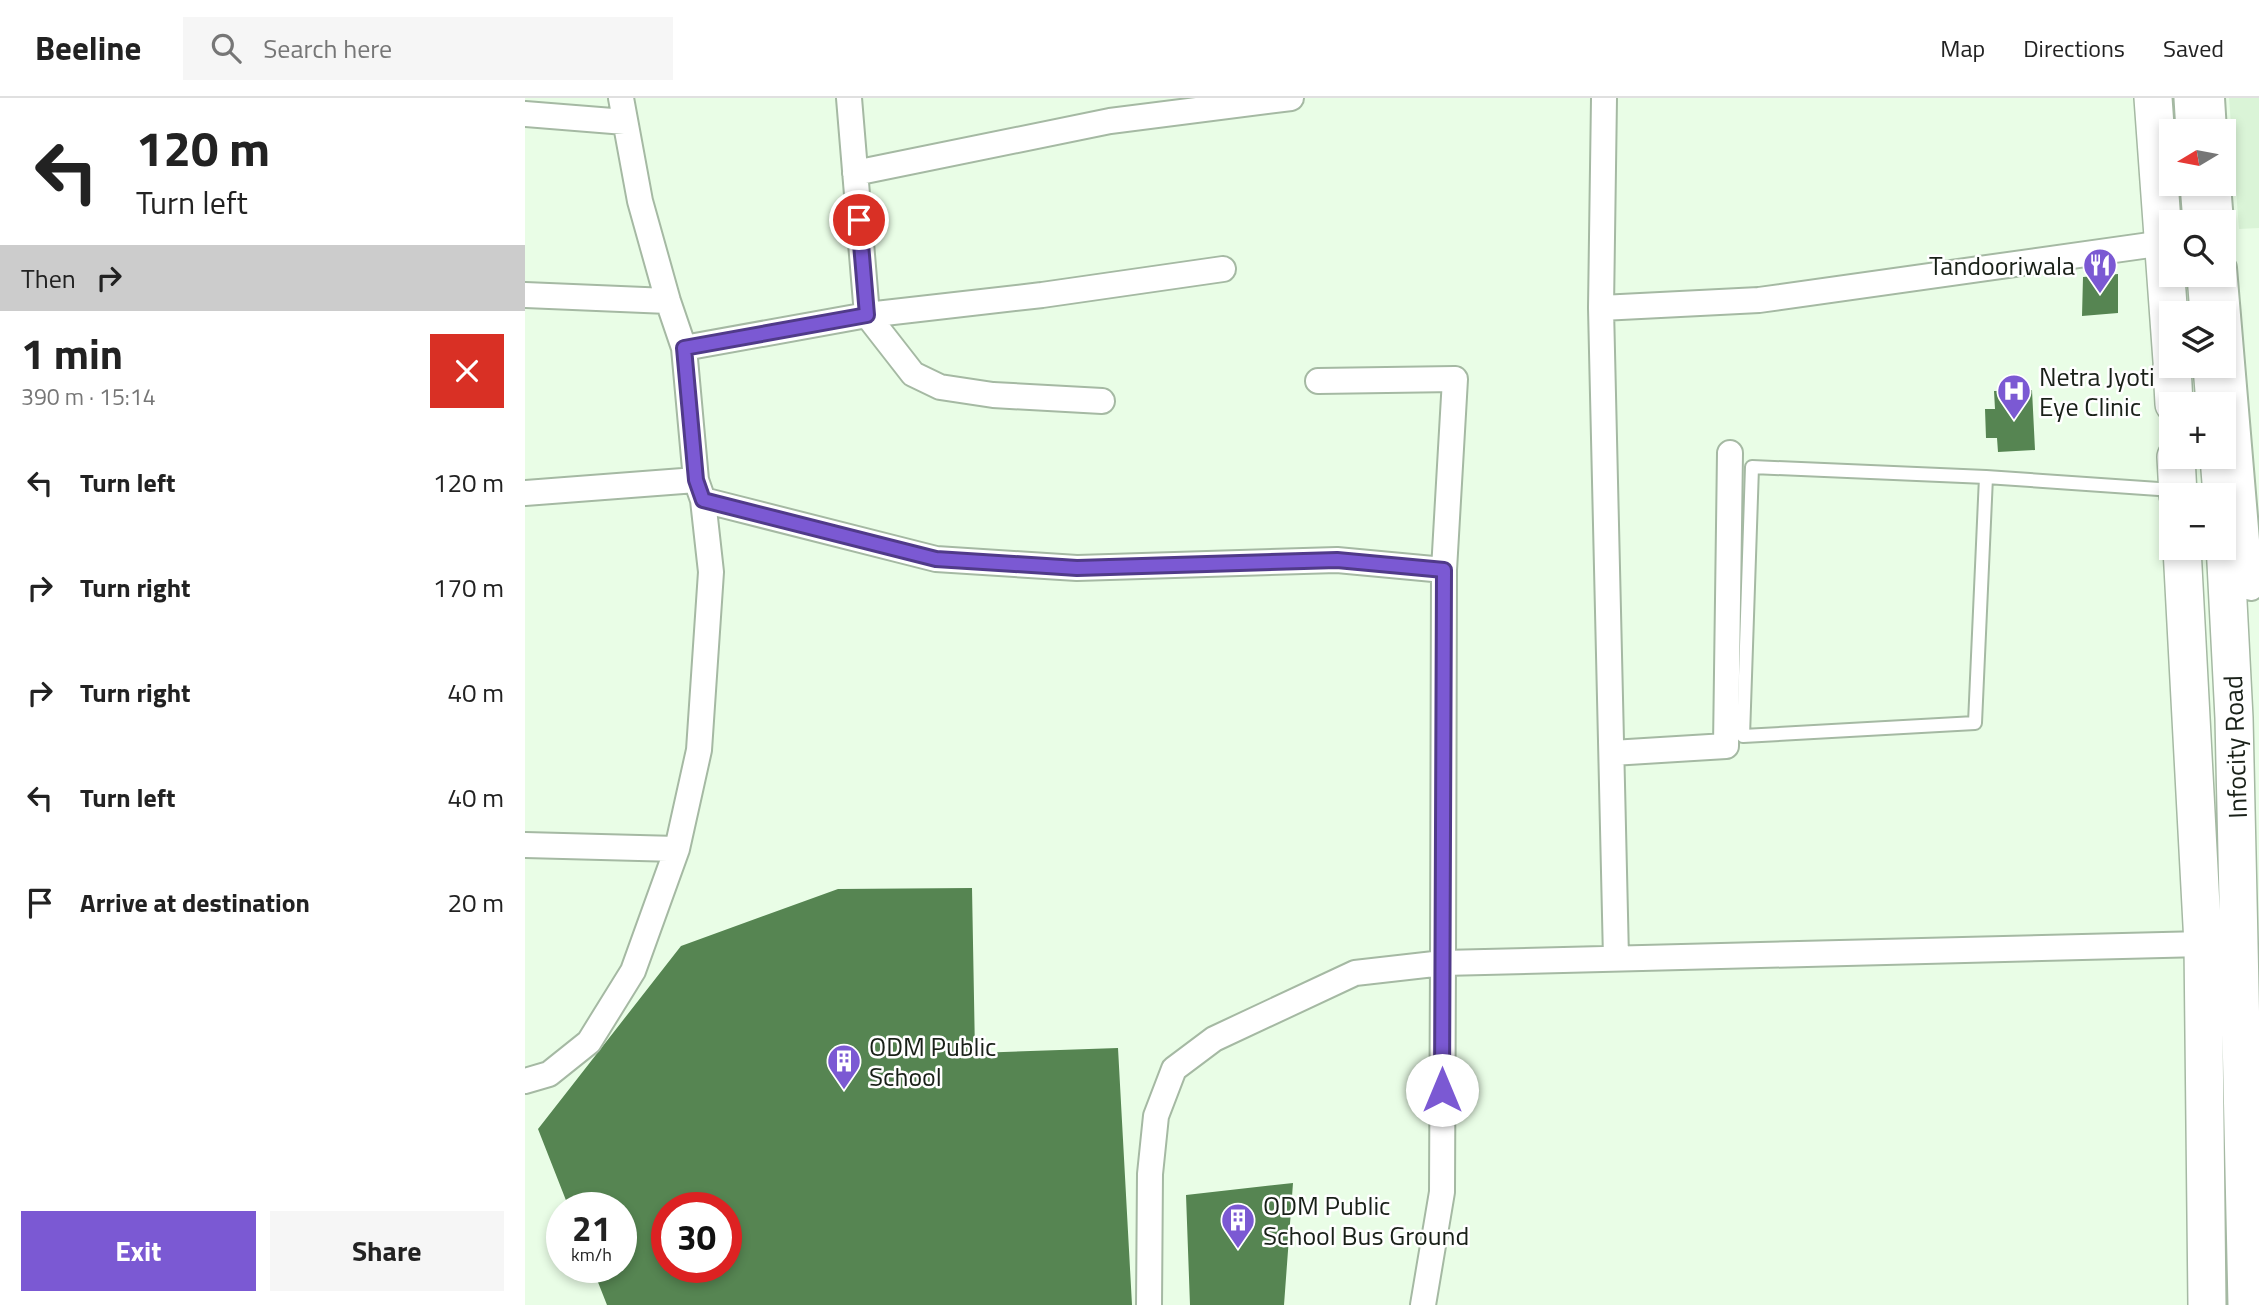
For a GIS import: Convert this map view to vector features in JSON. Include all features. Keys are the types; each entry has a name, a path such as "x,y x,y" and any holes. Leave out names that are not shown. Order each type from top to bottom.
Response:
{"main road":[{"path":"2153,98 2161,210"},
{"path":"2193,98 2194,119"},
{"name":"Infocity Road","path":"2236,559 2246,589 2239,904 2247,1305"},
{"name":"Infocity Road","path":"2183,560 2203,944 2207,1305"},
{"path":"2205,1203 2244,1201"}],"street":[{"path":"849,98 867,315 913,374 940,387 993,395 1102,401"},
{"path":"855,173 1111,121 1291,98"},
{"path":"1604,98 1601,308 1616,958"},
{"path":"2212,98 2213,119"},
{"path":"525,114 623,110 640,201 684,348 711,572 699,750 677,849 633,971 589,1042 549,1074 525,1081"},
{"path":"1601,308 1759,300 2159,244"},
{"path":"684,348 867,315 1042,295 1223,270"},
{"path":"2225,287 2246,589"},
{"path":"525,295 668,301"},
{"path":"1318,381 1455,379 1444,570 1442,1192 1423,1305"},
{"path":"1612,753 1726,746 1730,453"},
{"path":"525,494 700,490 936,559 1077,568 1337,560 1444,570"},
{"path":"525,845 677,849"},
{"path":"1149,1305 1150,1174 1156,1116 1174,1069 1214,1039 1355,973 1443,963 2203,944"}],"lane":[{"path":"1986,477 1975,723 1743,736 1752,467 1986,477 2177,481"}],"shaded area":[{"path":"2229,98 2259,98 2259,228 2239,229 2237,119 2231,119"}],"building":[{"name":"Tandooriwala","path":"2118,274 2118,313 2082,316 2083,277"},
{"path":"2032,390 2035,450 1998,452 1997,438 1986,438 1985,409 1995,409 1994,391"},
{"name":"ODM Public School","path":"972,888 975,1053 1118,1048 1132,1305 607,1305 598,1283 637,1283 637,1192 563,1192 538,1129 681,946 838,889"},
{"name":"ODM Public School Bus Ground","path":"1293,1183 1284,1305 1190,1305 1186,1195"}],"place":[{"name":"Tandooriwala","path":"2100,295"},
{"name":"Netra Jyoti Eye Clinic","path":"2014,421"},
{"name":"ODM Public School","path":"844,1091"},
{"name":"ODM Public School Bus Ground","path":"1238,1250"}],"route":[{"path":"859,220 867,315 684,348 696,480 703,500 936,559 1077,568 1337,560 1444,570 1442,1090"}]}
